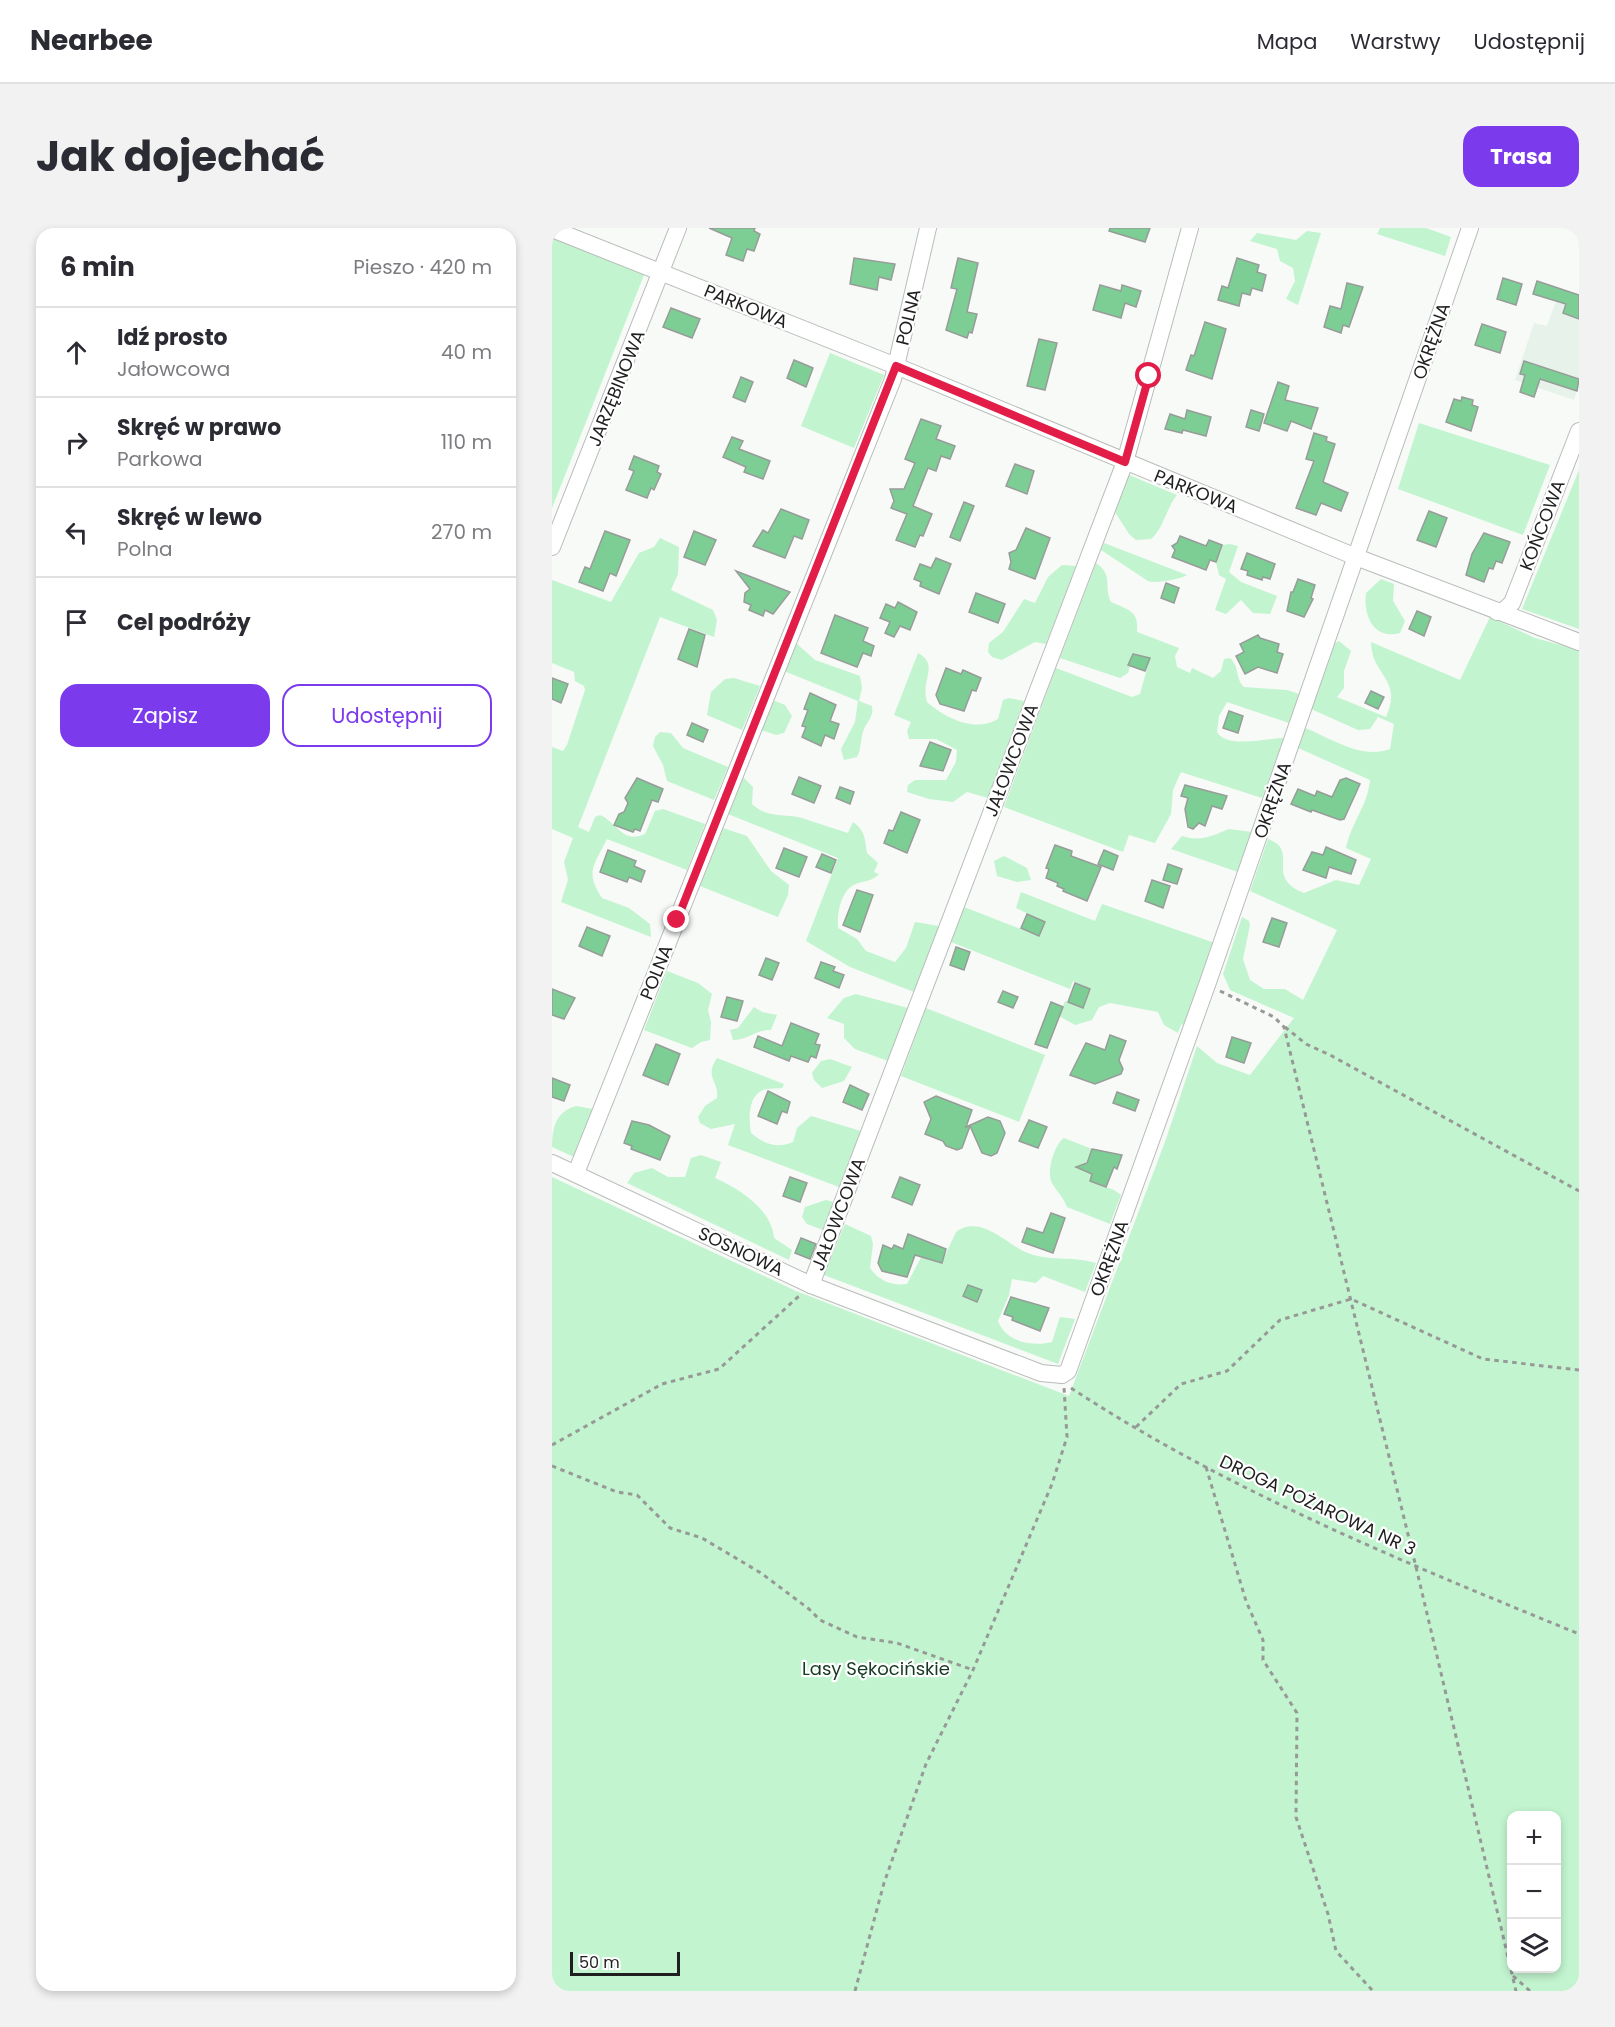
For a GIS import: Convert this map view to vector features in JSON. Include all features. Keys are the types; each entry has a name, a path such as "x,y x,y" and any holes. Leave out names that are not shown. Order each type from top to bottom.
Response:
{"street":[{"name":"JARZĘBINOWA","path":"552,547 678,228"},
{"name":"POLNA","path":"576,1173 896,366 928,228"},
{"name":"JAŁOWCOWA","path":"811,1285 1125,462 1190,228"},
{"name":"OKRĘŻNA","path":"1066,1377 1207,985 1470,228"},
{"name":"PARKOWA","path":"552,229 896,366 1356,557 1579,642"},
{"name":"KOŃCOWA","path":"1497,612 1504,610 1512,603 1579,430"},
{"name":"SOSNOWA","path":"552,1163 811,1285 1041,1372 1066,1377"}],"path":[{"path":"1207,985 1274,1017 1306,1044 1579,1191"},
{"path":"1284,1027 1416,1567 1516,1991"},
{"path":"552,1445 662,1383 719,1369 811,1285"},
{"path":"1136,1426 1181,1384 1227,1371 1280,1320 1351,1299 1483,1359 1579,1370"},
{"path":"855,1991 884,1883 926,1764 973,1670 1052,1484 1068,1437 1066,1377"},
{"name":"DROGA POŻAROWA NR 3","path":"1066,1377 1136,1426 1206,1467 1416,1567 1579,1634"},
{"path":"552,1466 617,1492 637,1495 670,1528 702,1538 761,1573 808,1608 820,1620 857,1637 897,1643 973,1670"},
{"path":"1206,1467 1245,1601 1263,1640 1263,1660 1297,1713 1296,1817 1328,1914 1336,1951 1373,1991"},
{"path":"1512,1975 1530,1991"}],"shaded area":[{"path":"1537,281 1579,295 1579,383 1574,400 1515,380 1534,323 1547,326 1556,301 1533,294"}],"green space":[{"path":"1380,228 1426,228 1451,237 1445,256 1377,234"},
{"path":"1307,231 1321,233 1298,305 1286,299 1295,281 1293,268 1280,261 1277,249 1250,241 1257,233 1296,240"},
{"path":"552,237 644,275 552,508"},
{"path":"830,353 884,375 854,448 801,426"},
{"path":"1419,423 1550,465 1523,535 1398,489"},
{"path":"1579,470 1579,629 1522,609"},
{"path":"1129,475 1177,495 1159,529 1151,539 1136,540 1129,534 1115,512"},
{"path":"660,538 679,547 678,574 671,590 713,610 717,620 714,637 660,617 578,827 589,832 595,817 600,815 625,834 637,836 645,834 655,811 663,809 705,824 687,870 607,839 595,862 594,881 602,898 629,908 650,924 651,937 561,902 568,880 564,862 573,838 552,829 552,747 563,751 567,745 585,690 584,686 575,681 574,672 552,663 552,580 611,602 639,553 654,547"},
{"path":"1104,543 1187,575 1168,581 1148,581 1101,550"},
{"path":"1222,545 1238,546 1229,572 1241,582 1277,596 1270,614 1253,613 1241,600 1226,614 1215,610 1226,579 1219,575 1216,562"},
{"path":"1096,563 1107,577 1111,602 1134,615 1137,632 1179,648 1175,656 1177,667 1190,673 1192,668 1213,678 1221,671 1224,659 1230,658 1244,687 1287,690 1299,694 1289,723 1227,702 1219,716 1217,732 1229,740 1284,738 1262,798 1181,772 1173,790 1171,814 1155,843 1129,835 1123,852 1004,807 1056,668 1132,697 1140,694 1150,658 1133,654 1128,673 1120,678 1060,658"},
{"path":"1062,565 1076,566 1046,644 1035,642 1002,660 992,657 988,652 989,643 1003,632 1024,599 1035,603 1048,577"},
{"path":"1381,579 1394,584 1393,601 1405,621 1400,633 1383,633 1377,629 1372,624 1366,610 1366,593"},
{"name":"Lasy Sękocińskie","path":"1490,617 1535,638 1579,650 1579,1991 552,1991 552,1177 796,1291 1069,1396 1166,1139 1197,1046 1217,1063 1250,1075 1294,1018 1230,990 1223,974 1242,917 1249,921 1250,925 1243,959 1250,980 1264,989 1285,989 1303,1000 1337,930 1250,891 1268,839 1282,850 1283,872 1286,880 1292,887 1304,893 1336,880 1359,885 1371,859 1346,848 1366,798 1370,780 1298,748 1305,728 1357,750 1379,752 1390,749 1394,724 1378,717 1370,729 1358,730 1311,709 1333,644 1339,641 1351,651 1344,671 1344,688 1337,697 1386,717 1391,694 1389,685 1376,663 1371,642 1460,680"},
{"path":"796,643 815,660 860,676 862,688 859,701 872,706 872,709 857,757 844,760 841,749 855,722 858,701 784,671"},
{"path":"918,653 928,663 929,668 926,687 927,702 951,718 970,724 989,723 998,719 1003,700 1009,698 1024,701 988,798 967,792 953,802 929,799 907,792 908,785 915,780 946,780 956,762 957,750 936,739 909,739 907,731 911,722 894,715"},
{"path":"734,678 760,686 742,730 707,715 711,692 725,679"},
{"path":"773,700 785,705 792,716 784,733 776,735 761,730"},
{"path":"660,732 671,733 683,748 728,767 714,800 667,781 663,765 653,746 655,737"},
{"path":"743,777 753,787 752,804 764,812 802,818 848,833 853,822 860,828 864,835 867,853 878,863 874,872 879,874 872,879 855,884 848,890 840,905 838,928 857,939 866,951 895,962 906,948 915,922 939,926 914,992 850,967 806,941 838,858 728,814"},
{"path":"723,828 747,836 771,871 789,885 788,895 778,917 700,886"},
{"path":"1229,829 1252,832 1238,872 1171,849 1182,836 1201,838"},
{"path":"1004,856 1027,868 1031,880 1017,882 997,876 994,861"},
{"path":"1021,892 1095,921 1102,904 1215,943 1185,1024 1181,1025 1178,1033 1164,1025 1158,1012 1110,1003 1099,1007 1092,1020 1075,1025 1059,1016 1065,1001 1083,1008 1090,989 1073,981 1070,989 951,942 964,907 1039,936 1045,922 1016,908"},
{"path":"667,971 698,983 712,994 708,1010 711,1022 710,1040 701,1042 692,1048 644,1030"},
{"path":"856,994 908,1008 888,1061 855,1049 844,1038 844,1024 827,1018 844,998"},
{"path":"754,1007 762,1012 777,1015 771,1030 733,1040 730,1030 738,1028"},
{"path":"926,1008 1045,1055 1019,1122 901,1076"},
{"path":"717,1058 784,1084 782,1088 763,1090 754,1098 750,1116 751,1133 761,1140 776,1145 793,1142 797,1128 811,1116 861,1131 839,1187 728,1145 735,1124 711,1129 700,1123 698,1117 705,1106 717,1098 712,1070"},
{"path":"830,1059 852,1067 844,1081 822,1088 814,1080 812,1073 821,1061"},
{"path":"576,1106 593,1109 574,1157 552,1147 552,1140 559,1117 563,1112"},
{"path":"1064,1138 1092,1149 1085,1164 1092,1174 1090,1181 1121,1195 1110,1224 1067,1207 1052,1183 1050,1172 1052,1159 1057,1146"},
{"path":"701,1155 721,1162 715,1178 744,1194 761,1210 772,1228 774,1238 792,1250 789,1260 627,1183 634,1173 652,1168 668,1177 685,1177 691,1158"},
{"path":"826,1200 834,1202 823,1230 807,1224 802,1217 805,1207"},
{"path":"845,1224 871,1236 873,1244 870,1268 886,1282 896,1284 907,1284 927,1246 942,1262 956,1232 974,1226 991,1231 1033,1255 1096,1263 1085,1292 1043,1276 1036,1283 1012,1279 1009,1295 998,1321 1007,1334 1013,1338 1036,1344 1052,1342 1060,1317 1075,1319 1058,1364 824,1275"}],"building":[{"path":"709,228 755,228 754,231 760,234 754,251 747,249 743,261 726,255 732,238"},
{"path":"1110,228 1150,228 1145,242 1109,231"},
{"path":"854,258 895,264 891,280 879,277 877,290 850,284"},
{"path":"958,258 978,263 967,312 977,314 972,333 969,332 967,338 946,330 957,289 951,288"},
{"path":"1237,258 1259,265 1257,272 1266,275 1262,291 1252,288 1250,295 1242,293 1239,306 1218,300 1222,286 1228,288"},
{"path":"1503,278 1522,284 1516,305 1497,299"},
{"path":"1537,281 1579,295 1579,319 1563,313 1566,304 1533,294"},
{"path":"1347,283 1363,287 1349,327 1343,325 1341,333 1324,327 1330,306 1341,309"},
{"path":"1100,285 1121,291 1122,285 1141,291 1136,307 1125,303 1121,318 1093,310"},
{"path":"671,308 700,319 692,338 663,327"},
{"path":"1205,322 1226,329 1212,379 1186,370 1191,355 1194,356"},
{"path":"1482,324 1506,332 1500,353 1475,345"},
{"path":"1039,339 1057,343 1045,390 1027,386"},
{"path":"794,360 813,368 806,387 787,378"},
{"path":"1524,361 1579,379 1577,391 1540,379 1534,397 1520,392 1525,375 1520,374"},
{"path":"741,377 753,382 745,402 733,397"},
{"path":"1278,382 1289,386 1285,400 1318,408 1311,429 1291,421 1287,431 1264,423"},
{"path":"1462,397 1473,400 1472,405 1478,407 1471,431 1446,422 1454,399 1461,401"},
{"path":"1187,410 1211,417 1206,436 1183,430 1182,433 1165,429 1170,414 1185,419"},
{"path":"1251,410 1264,414 1259,431 1246,427"},
{"path":"921,419 941,426 936,439 955,446 950,459 941,456 936,471 928,468 913,506 932,514 923,536 920,535 915,547 896,540 907,514 891,508 894,501 890,489 904,489 915,463 905,459"},
{"path":"1314,433 1327,437 1326,441 1335,444 1323,482 1348,493 1341,511 1321,503 1316,515 1296,508 1314,461 1306,459"},
{"path":"732,437 743,441 739,449 770,461 763,479 744,472 746,467 723,457"},
{"path":"634,456 659,466 657,472 661,474 654,490 651,488 647,498 626,490 634,471 629,469"},
{"path":"1015,464 1034,471 1027,494 1006,486"},
{"path":"964,502 974,506 960,541 950,537"},
{"path":"781,509 809,520 802,539 794,536 785,558 753,546 763,530 768,533"},
{"path":"1429,511 1447,518 1436,547 1417,540"},
{"path":"1026,528 1050,538 1035,579 1009,569 1011,562 1009,553 1016,550"},
{"path":"605,531 630,540 616,576 610,573 603,591 579,582 585,567 590,569"},
{"path":"694,531 716,540 705,565 684,557"},
{"path":"1484,533 1510,542 1502,563 1496,561 1493,569 1489,568 1484,582 1466,575 1472,554"},
{"path":"1180,536 1206,546 1209,540 1222,545 1216,562 1210,560 1206,570 1172,557 1175,550 1172,546 1177,543"},
{"path":"1247,553 1275,564 1270,579 1263,577 1262,580 1247,575 1248,571 1241,569"},
{"path":"936,558 951,564 939,594 920,586 921,582 914,579 920,564 931,568"},
{"path":"736,571 790,592 773,614 765,610 763,616 749,610 751,605 744,602 745,593 750,589"},
{"path":"1298,579 1315,585 1311,598 1313,599 1304,617 1287,611 1291,592"},
{"path":"1166,583 1179,588 1174,603 1161,598"},
{"path":"976,593 1005,604 998,623 969,612"},
{"path":"898,602 917,612 910,630 900,626 894,637 885,633 890,622 880,618 886,604 895,608"},
{"path":"1417,611 1431,617 1424,636 1409,629"},
{"path":"835,615 868,628 863,641 874,646 871,656 863,653 857,667 821,653"},
{"path":"689,629 705,635 697,667 678,659"},
{"path":"1258,635 1260,638 1279,644 1277,652 1283,654 1277,673 1258,667 1245,674 1236,656 1244,652 1240,644"},
{"path":"1133,654 1150,658 1145,671 1128,665"},
{"path":"946,668 961,674 963,670 981,678 976,691 972,690 964,711 940,704 936,695"},
{"path":"552,678 568,684 561,703 552,699"},
{"path":"1371,691 1384,697 1378,709 1365,703"},
{"path":"810,693 836,705 830,721 839,724 834,739 825,735 821,746 802,737 806,727 802,726 808,710 804,709"},
{"path":"1229,711 1243,716 1238,733 1223,728"},
{"path":"692,723 708,730 703,742 687,735"},
{"path":"930,742 951,750 943,771 920,766"},
{"path":"799,777 821,786 814,803 792,794"},
{"path":"637,778 663,789 658,802 652,800 640,831 635,829 633,832 614,825 619,814 624,812 628,803 625,798"},
{"path":"1346,778 1360,784 1344,819 1340,820 1312,810 1311,812 1291,804 1298,789 1315,796 1317,791 1332,797 1340,780"},
{"path":"1185,785 1227,796 1222,809 1212,806 1205,826 1199,823 1193,829 1188,827 1185,809 1188,798 1181,796"},
{"path":"840,787 854,792 850,804 836,798"},
{"path":"901,812 920,820 907,853 884,843 889,830 893,831"},
{"path":"1055,845 1072,851 1071,856 1101,867 1087,901 1063,891 1064,889 1057,886 1058,883 1046,878 1049,869 1046,868"},
{"path":"1326,847 1356,860 1351,874 1329,867 1326,878 1303,870 1312,852 1323,855"},
{"path":"784,848 807,857 799,877 776,868"},
{"path":"608,850 636,861 634,866 645,871 641,882 629,877 627,882 600,872"},
{"path":"1104,850 1118,856 1113,870 1098,864"},
{"path":"822,854 836,860 831,873 816,867"},
{"path":"1168,864 1182,869 1177,884 1163,880"},
{"path":"1152,880 1170,886 1163,908 1145,901"},
{"path":"857,890 873,895 860,932 843,925"},
{"path":"1027,914 1045,922 1039,936 1021,928"},
{"path":"1272,918 1287,923 1279,947 1263,942"},
{"path":"587,927 610,936 602,956 579,946"},
{"path":"956,947 970,952 964,970 950,965"},
{"path":"766,958 779,963 772,980 759,975"},
{"path":"821,962 835,967 833,971 844,975 839,988 815,978"},
{"path":"1075,983 1090,989 1083,1008 1068,1002"},
{"path":"552,989 575,998 564,1019 552,1015"},
{"path":"1003,991 1018,997 1013,1008 998,1002"},
{"path":"727,997 743,1001 737,1021 721,1017"},
{"path":"1051,1002 1063,1007 1047,1048 1035,1044"},
{"path":"791,1023 819,1034 815,1044 820,1045 816,1058 811,1056 808,1062 791,1056 789,1061 754,1047 758,1036 782,1046"},
{"path":"1110,1035 1126,1041 1119,1060 1123,1069 1121,1074 1095,1084 1070,1075 1086,1043 1105,1050"},
{"path":"1232,1037 1251,1043 1244,1063 1226,1057"},
{"path":"656,1044 680,1054 668,1085 643,1075"},
{"path":"552,1078 570,1085 564,1101 552,1097"},
{"path":"850,1085 869,1094 862,1110 843,1102"},
{"path":"768,1091 790,1102 787,1113 782,1111 777,1124 758,1116"},
{"path":"1117,1092 1139,1100 1135,1111 1113,1103"},
{"path":"936,1096 972,1110 966,1127 988,1117 1000,1121 1005,1133 997,1153 991,1156 982,1153 970,1126 962,1148 957,1150 925,1134 931,1119 924,1102"},
{"path":"1029,1120 1047,1127 1038,1148 1019,1141"},
{"path":"632,1121 649,1125 670,1136 660,1160 631,1149 632,1146 624,1143"},
{"path":"1092,1149 1122,1155 1106,1187 1090,1181 1092,1174 1076,1167 1087,1163"},
{"path":"790,1177 807,1183 800,1202 783,1196"},
{"path":"900,1177 920,1185 912,1205 892,1197"},
{"path":"1051,1213 1065,1218 1053,1253 1022,1242 1027,1228 1043,1233"},
{"path":"908,1234 946,1249 942,1263 915,1255 907,1277 882,1271 878,1263 883,1245 892,1249 894,1245 903,1249"},
{"path":"801,1238 816,1244 810,1259 795,1253"},
{"path":"968,1285 982,1290 977,1302 963,1296"},
{"path":"1011,1297 1049,1308 1040,1331 1012,1320 1013,1317 1004,1314"}],"route":[{"path":"677,920 893,379 896,366 1125,462 1149,376"}]}
